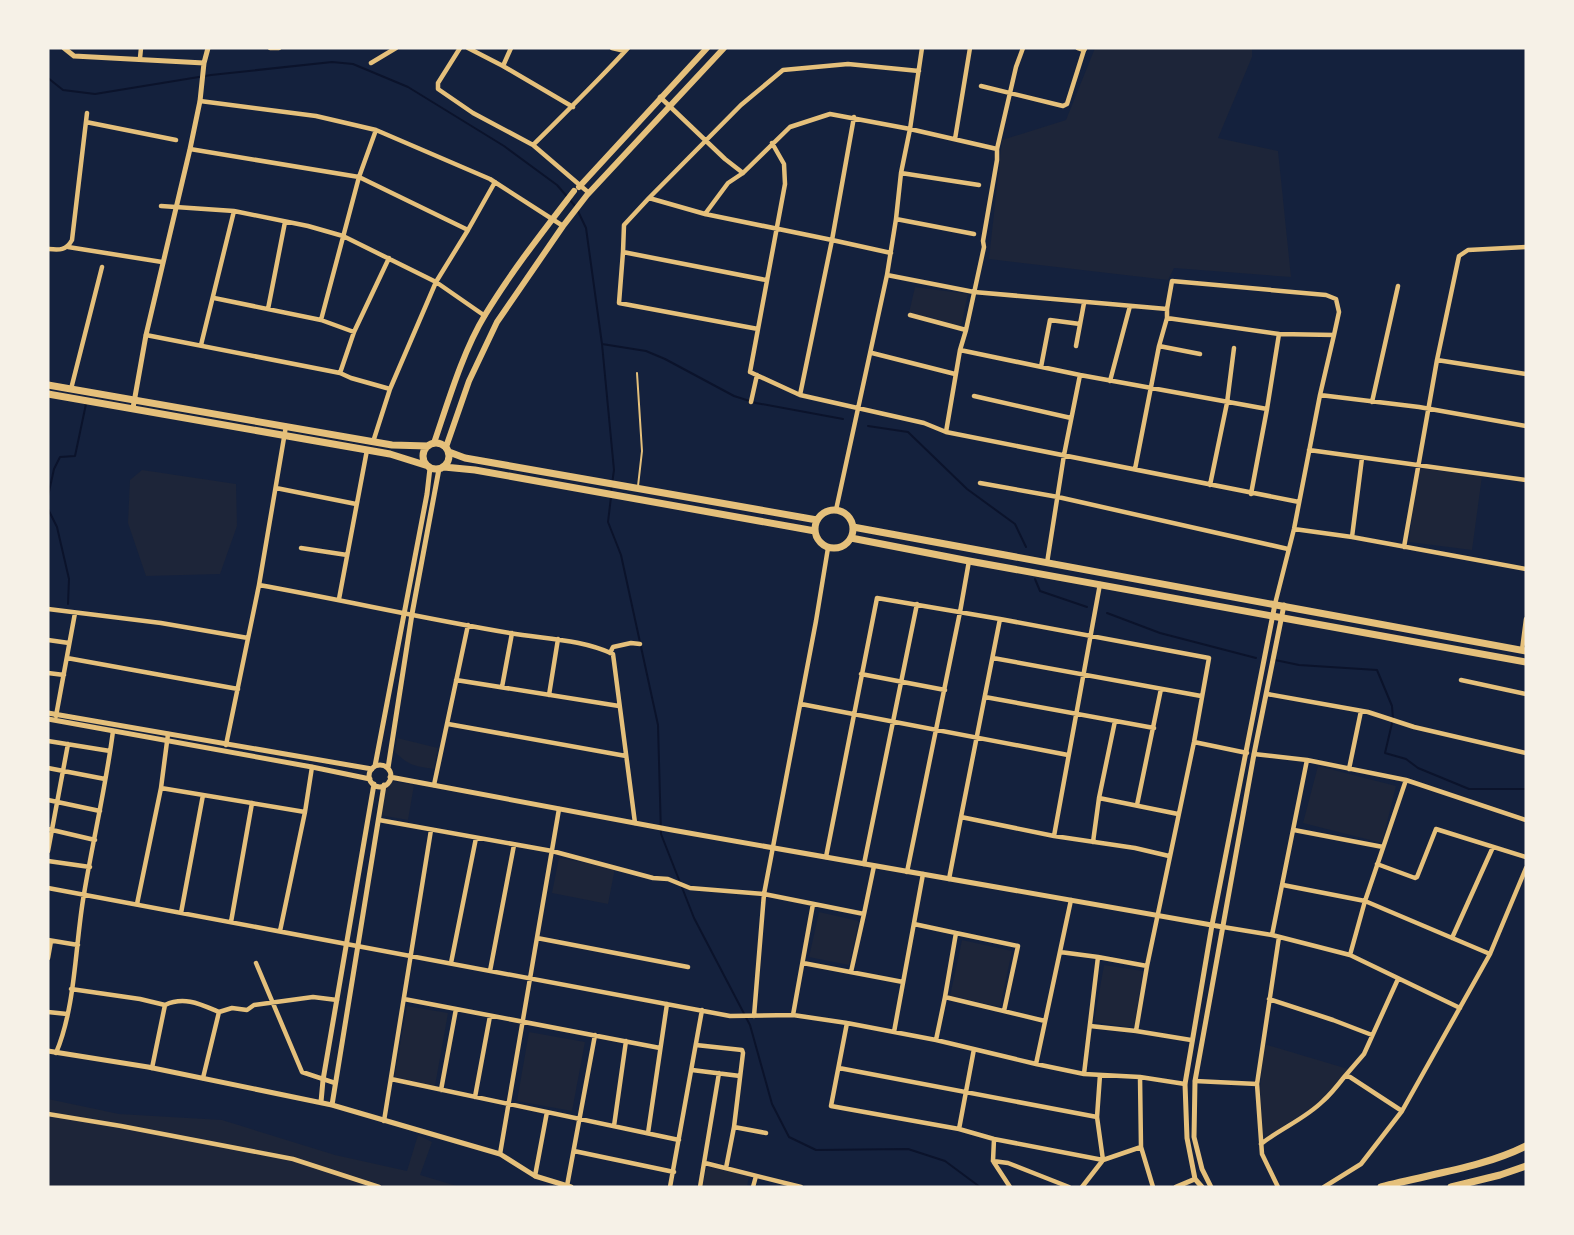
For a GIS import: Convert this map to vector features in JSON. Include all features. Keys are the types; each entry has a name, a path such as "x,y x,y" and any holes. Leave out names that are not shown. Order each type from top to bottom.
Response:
{"main road":[{"path":"426,465 424,450 431,444 457,376 485,316 562,206 707,48"},
{"path":"442,468 449,458 447,449 469,381 497,322 563,226 588,194 724,48"},
{"path":"48,385 373,442 410,447 431,444 465,458 817,520"},
{"path":"48,394 285,434 390,454 442,468 472,469 815,531"},
{"path":"556,485 558,475"},
{"path":"637,488 642,500"},
{"path":"836,510 848,515 853,527 851,538 842,547 828,548 819,541 815,531 817,520 825,512 836,510"},
{"path":"774,523 776,512"},
{"path":"853,527 1524,650"},
{"path":"851,538 1526,662"},
{"path":"969,561 972,550"},
{"path":"1044,574 1047,563"},
{"path":"1348,630 1350,618"},
{"path":"1423,643 1424,632"},
{"path":"1381,1187 1475,1164 1526,1146"},
{"path":"1451,1187 1526,1166"}],"street":[{"path":"64,48 74,56 204,63"},
{"path":"140,58 141,48"},
{"path":"133,408 146,335 200,101 208,48"},
{"path":"270,48 279,48"},
{"path":"371,63 396,48"},
{"path":"460,48 438,83 438,89 473,113 533,145 577,189 588,194"},
{"path":"468,48 573,107"},
{"path":"503,66 511,48"},
{"path":"612,48 627,50"},
{"path":"836,510 872,353 887,275 901,172 922,48"},
{"path":"955,139 970,48"},
{"path":"946,432 955,374 984,247 997,149 1016,67 1023,48"},
{"path":"981,86 1063,106 1067,104 1082,48"},
{"path":"533,145 627,50"},
{"path":"758,329 619,303 624,225 741,105 783,70 848,64 919,71"},
{"path":"660,98 742,173"},
{"path":"200,101 316,116 376,130 495,182 563,226"},
{"path":"48,249 62,250 68,247 72,240 87,113"},
{"path":"705,214 729,183 790,127 830,114 854,117 997,149"},
{"path":"800,395 832,240 854,117"},
{"path":"86,122 176,140"},
{"path":"321,320 359,177 376,130"},
{"path":"772,143 784,164 785,184 750,372 800,395 924,423 946,432 1299,502"},
{"path":"190,149 359,177 468,230"},
{"path":"901,172 979,185"},
{"path":"373,442 390,389 436,282 495,182"},
{"path":"650,198 705,214 778,227 891,253"},
{"path":"161,206 234,211 343,236 436,282 485,316"},
{"path":"201,345 234,211"},
{"path":"896,219 974,234"},
{"path":"268,309 285,222"},
{"path":"68,247 162,262"},
{"path":"1404,547 1458,256 1468,250 1526,247"},
{"path":"623,252 766,280"},
{"path":"340,373 354,332 389,258"},
{"path":"71,388 102,267"},
{"path":"887,275 974,292 1167,309"},
{"path":"1135,469 1159,346 1167,318 1172,281 1326,295 1336,298 1338,305 1334,335 1294,529 1275,604 1191,1040 1185,1084 1186,1138 1195,1179 1202,1187"},
{"path":"1372,402 1398,286"},
{"path":"214,298 321,320 354,332"},
{"path":"1076,346 1084,303"},
{"path":"1110,381 1130,306"},
{"path":"910,315 966,330"},
{"path":"1167,318 1279,334 1334,335"},
{"path":"1041,367 1050,320 1080,324"},
{"path":"1251,494 1279,334"},
{"path":"146,335 340,373 390,389"},
{"path":"1159,346 1200,354"},
{"path":"1209,485 1227,403 1234,348"},
{"path":"960,350 1151,389 1267,409"},
{"path":"872,353 955,374"},
{"path":"1437,360 1526,374"},
{"path":"751,402 757,375"},
{"path":"1047,563 1064,454 1080,375"},
{"path":"1320,395 1419,407 1526,426"},
{"path":"974,396 1071,418"},
{"path":"226,745 259,585 286,426"},
{"path":"339,599 367,450"},
{"path":"1309,450 1526,480"},
{"path":"1352,537 1362,458"},
{"path":"370,779 427,494 426,465"},
{"path":"332,1104 384,785 390,777 388,768 412,614 442,468"},
{"path":"980,483 1058,497 1288,549"},
{"path":"276,488 356,504"},
{"path":"1294,529 1352,537 1526,569"},
{"path":"752,1016 764,894 801,704 828,548"},
{"path":"301,549 347,555"},
{"path":"907,872 969,561"},
{"path":"1054,836 1100,584"},
{"path":"259,585 512,633 558,639 610,653 614,657 635,823"},
{"path":"826,857 877,597 1209,658 1136,1031"},
{"path":"864,864 917,604"},
{"path":"1211,1187 1202,1169 1194,1137 1195,1081 1254,754 1284,605"},
{"path":"48,609 161,623 248,638"},
{"path":"56,717 75,613"},
{"path":"1524,650 1526,619"},
{"path":"949,879 1000,620"},
{"path":"434,785 468,625"},
{"path":"502,687 512,633"},
{"path":"549,695 558,639"},
{"path":"48,640 69,644"},
{"path":"610,653 613,647 631,643 640,644"},
{"path":"67,658 238,689"},
{"path":"993,658 1201,696"},
{"path":"48,672 64,675"},
{"path":"861,674 945,690"},
{"path":"456,680 619,706"},
{"path":"1461,680 1526,694"},
{"path":"1137,806 1161,689"},
{"path":"1267,694 1361,711 1414,727 1526,753"},
{"path":"985,697 1154,728"},
{"path":"801,704 1068,754"},
{"path":"1349,769 1361,711"},
{"path":"48,713 113,731 226,745 373,768 380,765 388,768"},
{"path":"48,719 56,717 168,737 370,779 374,784 384,785"},
{"path":"1093,843 1099,798 1115,721"},
{"path":"448,724 626,756"},
{"path":"56,1053 62,1040 67,1014 84,894 113,731"},
{"path":"137,904 161,788 168,737"},
{"path":"48,741 110,751"},
{"path":"1194,742 1247,753"},
{"path":"48,851 50,830 68,744"},
{"path":"1254,754 1307,760 1406,780 1526,820"},
{"path":"1272,935 1307,760"},
{"path":"280,931 312,767"},
{"path":"48,768 105,779"},
{"path":"390,777 654,827 1272,935 1350,955 1460,1008"},
{"path":"1350,955 1365,901 1406,780"},
{"path":"321,1102 322,1080 374,784"},
{"path":"161,788 305,812"},
{"path":"181,913 203,795"},
{"path":"1099,798 1178,814"},
{"path":"48,800 100,811"},
{"path":"231,922 252,803"},
{"path":"500,1154 560,809"},
{"path":"961,817 1169,856"},
{"path":"379,820 552,852 653,878 668,879 686,887 764,894 864,914"},
{"path":"1377,864 1417,877 1437,829 1526,857"},
{"path":"50,830 94,840"},
{"path":"384,1121 431,830"},
{"path":"1294,830 1383,847"},
{"path":"451,963 476,838"},
{"path":"490,970 514,845"},
{"path":"1452,938 1493,847"},
{"path":"48,861 90,867"},
{"path":"851,972 874,866"},
{"path":"1324,1187 1361,1164 1402,1111 1490,954 1526,868"},
{"path":"894,1032 923,874"},
{"path":"1283,885 1365,901 1490,954"},
{"path":"48,888 736,1016 793,1016 847,1023 936,1040 1084,1074 1140,1077 1185,1084"},
{"path":"1036,1064 1071,900"},
{"path":"793,1016 813,904"},
{"path":"914,924 1018,946 1004,1011"},
{"path":"936,1040 956,933"},
{"path":"1278,1187 1265,1164 1261,1144 1257,1084 1279,937"},
{"path":"537,938 688,967"},
{"path":"48,957 50,940 78,945"},
{"path":"1060,952 1147,966"},
{"path":"1084,1074 1098,957"},
{"path":"255,963 302,1072 335,1083"},
{"path":"803,963 903,982"},
{"path":"1261,1144 1323,1102 1364,1054 1398,979"},
{"path":"71,989 165,1005 175,1000 193,1001 219,1012 231,1008 247,1010 254,1005 312,997 337,1000"},
{"path":"945,997 1045,1021"},
{"path":"404,999 660,1048"},
{"path":"1269,999 1372,1035"},
{"path":"648,1133 667,1004"},
{"path":"152,1068 165,1005"},
{"path":"441,1090 456,1009"},
{"path":"670,1187 702,1010"},
{"path":"48,1012 67,1014"},
{"path":"203,1078 219,1012"},
{"path":"475,1097 490,1016"},
{"path":"847,1023 831,1106 959,1129 1103,1160 1141,1148"},
{"path":"1089,1026 1191,1040"},
{"path":"48,1051 152,1068 332,1104 500,1154 535,1176 569,1186 594,1035"},
{"path":"614,1126 626,1041"},
{"path":"696,1045 742,1050 743,1053 734,1127 726,1168"},
{"path":"959,1129 974,1049"},
{"path":"839,1068 1097,1118"},
{"path":"692,1070 740,1076"},
{"path":"700,1187 719,1073"},
{"path":"1082,1187 1103,1160 1097,1118 1100,1075"},
{"path":"1345,1076 1402,1111"},
{"path":"1140,1077 1141,1148 1153,1187"},
{"path":"391,1079 679,1140"},
{"path":"1195,1081 1257,1084"},
{"path":"535,1176 547,1112"},
{"path":"48,1114 293,1160 379,1187"},
{"path":"734,1127 766,1133"},
{"path":"994,1138 993,1161 1010,1187"},
{"path":"574,1150 674,1172"},
{"path":"993,1161 1008,1163 1069,1187"},
{"path":"705,1163 801,1187"},
{"path":"753,1187 756,1176"},
{"path":"1176,1187 1195,1179"}],"lane":[{"path":"637,374 642,452 637,488"}],"shaded area":[{"path":"1095,48 1252,48 1252,57 1218,138 1278,151 1291,277 1174,268 1168,280 989,259 1002,140 1066,120"},
{"path":"915,287 968,294 961,326 909,313"},
{"path":"1418,468 1482,476 1472,550 1409,542"},
{"path":"142,470 236,484 237,526 220,574 146,576 128,523 130,480"},
{"path":"397,738 438,748 434,769 413,765 400,757 395,752"},
{"path":"1318,766 1396,786 1382,843 1303,823"},
{"path":"385,780 414,785 408,820 379,815"},
{"path":"559,858 615,868 608,904 552,893"},
{"path":"819,912 859,921 849,965 809,957"},
{"path":"962,940 1012,951 1000,1007 950,996"},
{"path":"1104,965 1143,971 1134,1028 1094,1022"},
{"path":"407,1006 448,1013 435,1086 394,1079"},
{"path":"529,1032 585,1042 572,1111 517,1101"},
{"path":"1264,1044 1348,1069 1321,1102 1262,1141 1260,1089"},
{"path":"48,1099 119,1114 222,1120 335,1155 407,1171 418,1135 432,1142 420,1175 460,1187 48,1187"},
{"path":"707,1166 749,1176 747,1187 702,1187"}],"waterway":[{"path":"48,78 63,90 95,94 211,75 332,62 353,64 408,87 504,146 557,185 576,207 586,228 602,344 614,470 611,491"},
{"path":"602,344 646,351 734,396 756,403 843,419"},
{"path":"48,496 54,469 60,457 75,456 86,404"},
{"path":"868,426 908,432 967,489 1015,524 1026,547"},
{"path":"611,497 608,522 621,555 658,725 661,834 694,918 750,1025 772,1104 789,1137 816,1150 908,1149 945,1161 980,1187"},
{"path":"48,509 57,527 69,579 68,604"},
{"path":"1035,579 1040,591 1087,607"},
{"path":"1107,613 1160,633 1256,658"},
{"path":"1275,660 1299,665 1377,670 1392,706 1393,719 1385,753 1406,759 1418,768 1469,789 1526,789"}]}
